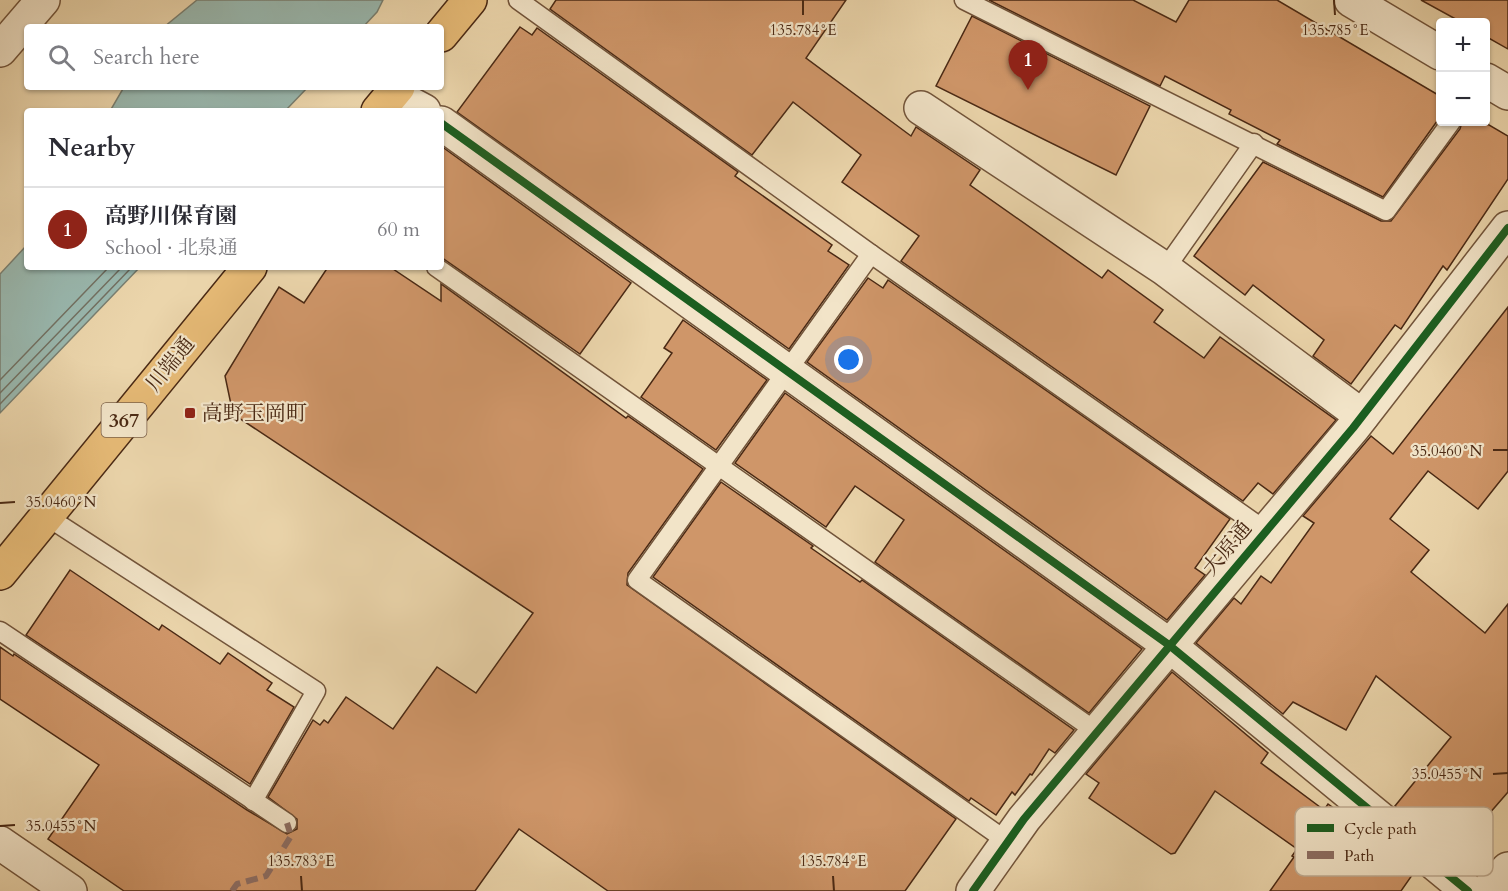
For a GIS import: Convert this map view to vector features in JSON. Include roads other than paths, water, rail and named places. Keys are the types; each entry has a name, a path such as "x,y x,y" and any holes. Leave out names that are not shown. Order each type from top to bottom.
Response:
{"highway":[{"path":"444,31 470,0"},
{"name":"川端通","path":"0,573 248,270"}],"street":[{"path":"0,50 43,0"},
{"path":"1351,0 1436,51"},
{"path":"1490,83 1508,93"},
{"path":"389,98 416,108"},
{"path":"921,108 1165,269 1362,416"},
{"path":"444,125 788,369 1169,645 1366,807"},
{"name":"大原通","path":"973,891 1008,843 1097,732 1362,416 1508,228"},
{"path":"0,843 70,891"},
{"path":"1487,891 1508,869"},
{"path":"1450,876 1468,891"}],"lane":[{"path":"518,0 871,254 1266,531"},
{"path":"964,0 1386,211 1448,126"},
{"path":"1165,269 1254,143"},
{"path":"871,254 637,580 1008,843"},
{"path":"440,270 1097,732"},
{"path":"46,516 316,691 253,801"},
{"path":"0,631 287,823"}],"water":[{"path":"197,0 383,0 377,12 366,24 168,24"},
{"path":"122,90 305,90 288,108 112,108"},
{"path":"24,248 24,270 137,270 0,413 0,274"}],"place":[{"name":"高野川保育園","path":"1028,90"},
{"name":"高野玉岡町","path":"190,413"}]}
